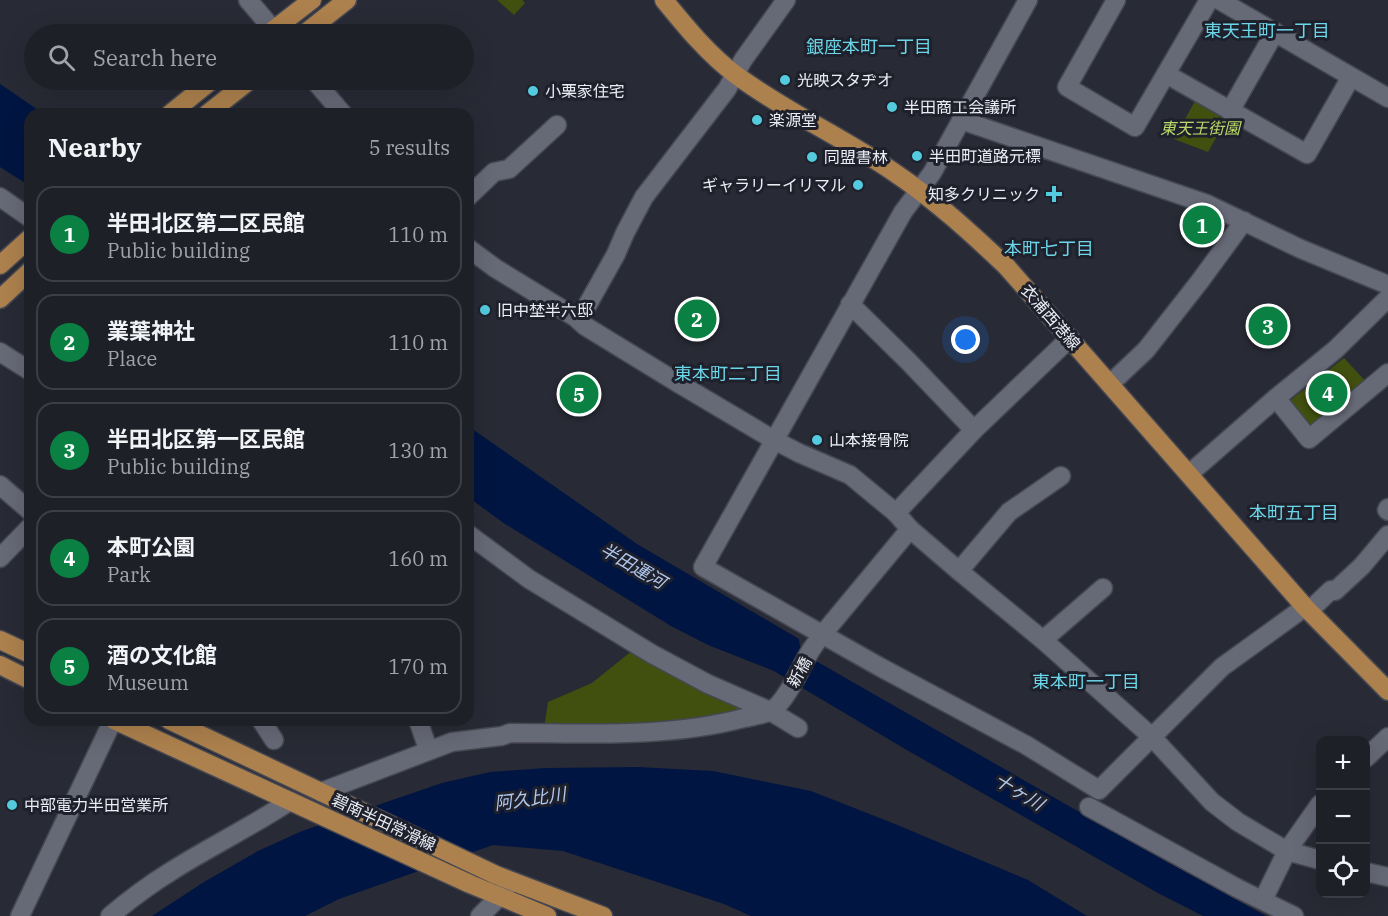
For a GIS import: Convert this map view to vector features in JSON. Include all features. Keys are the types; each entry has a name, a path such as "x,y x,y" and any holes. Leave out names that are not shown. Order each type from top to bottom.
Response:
{"main road":[{"path":"284,24 312,0"},
{"path":"316,24 346,0"},
{"name":"衣浦西港線","path":"664,0 708,50 735,74 893,171 961,224 1006,266 1307,609 1388,691"},
{"path":"178,108 200,90"},
{"path":"215,108 237,90"},
{"path":"0,265 24,243"},
{"path":"0,299 24,277"},
{"path":"0,640 24,651"},
{"path":"0,665 24,677"},
{"name":"碧南半田常滑線","path":"127,726 470,884 547,916"},
{"name":"碧南半田常滑線","path":"182,726 503,878 603,916"}],"street":[{"path":"248,0 266,24"},
{"path":"579,320 616,254 644,197 727,89 743,60 786,0"},
{"path":"1028,0 932,173 903,212 850,304 703,567 817,642 1026,745 1099,790 1222,667 1331,590 1335,591 1388,535"},
{"path":"1116,0 1067,87 1135,127 1209,0"},
{"path":"1219,0 1388,98"},
{"path":"1230,111 1275,32"},
{"path":"1166,74 1307,154 1351,77"},
{"path":"323,90 338,108"},
{"path":"961,120 1207,204 1301,249 1388,285"},
{"path":"474,191 494,172 508,170 556,124"},
{"path":"0,197 24,214"},
{"path":"1110,384 1146,350 1244,221"},
{"path":"474,252 585,326 774,440 850,475 896,513 910,529 959,571 1043,640 1152,737 1212,802 1238,822 1287,850 1316,859"},
{"path":"1189,474 1335,350 1388,298"},
{"path":"850,304 974,430"},
{"path":"896,513 974,430 1070,338"},
{"path":"3,359 24,368"},
{"path":"1276,398 1309,439 1384,381"},
{"path":"959,571 1009,512 1061,476"},
{"path":"0,485 24,507"},
{"name":"新橋","path":"770,711 786,694 817,642 910,529"},
{"path":"0,558 24,533"},
{"path":"474,538 529,579 652,654 708,684 770,711 798,728"},
{"path":"1043,640 1103,588"},
{"path":"321,792 452,742 510,734 634,734 695,728 735,721 770,711"},
{"path":"20,916 111,726"},
{"path":"265,726 274,740"},
{"path":"420,726 429,750"},
{"path":"1370,753 1388,737"},
{"path":"110,916 170,871 261,821 290,801"},
{"path":"1089,807 1237,888 1294,916"},
{"path":"1263,900 1287,850 1316,810"},
{"path":"1370,873 1388,877"},
{"path":"480,916 499,897 503,878"}],"green space":[{"path":"497,0 522,0 525,3 514,15"},
{"name":"東天王街園","path":"1195,101 1227,118 1208,152 1174,139"},
{"path":"1344,358 1368,384 1312,431 1287,403"},
{"path":"633,650 740,705 740,711 696,722 544,729 548,702 592,683"}],"water":[{"path":"0,84 35,108 24,108 24,182 0,167"},
{"path":"474,430 637,544 799,639 806,655 1142,848 1266,916 1203,916 1158,893 905,749 774,671 708,645 671,626 505,524 474,501"},
{"name":"阿久比川","path":"638,767 713,771 811,791 1028,880 1087,916 751,916 724,904 563,851 493,845 339,899 305,916 152,916 204,882 258,851 302,831 442,783 490,772 545,768"}],"place":[{"name":"光映スタヂオ","path":"785,80"},
{"name":"小栗家住宅","path":"533,91"},
{"name":"半田商工会議所","path":"892,107"},
{"name":"楽源堂","path":"757,120"},
{"name":"半田町道路元標","path":"917,156"},
{"name":"同盟書林","path":"812,157"},
{"name":"ギャラリーイリマル","path":"858,185"},
{"name":"知多クリニック","path":"1054,194"},
{"name":"半田北区第二区民館","path":"1202,225"},
{"name":"旧中埜半六邸","path":"485,310"},
{"name":"業葉神社","path":"697,319"},
{"name":"半田北区第一区民館","path":"1268,326"},
{"name":"本町公園","path":"1328,393"},
{"name":"酒の文化館","path":"579,394"},
{"name":"山本接骨院","path":"817,440"},
{"name":"中部電力半田営業所","path":"12,805"}],"district":[{"name":"東天王町一丁目","path":"1267,31"},
{"name":"銀座本町一丁目","path":"869,47"},
{"name":"本町七丁目","path":"1049,249"},
{"name":"東本町二丁目","path":"728,374"},
{"name":"本町五丁目","path":"1294,513"},
{"name":"東本町一丁目","path":"1086,682"}],"water label":[{"name":"半田運河","path":"633,566"},
{"name":"十ヶ川","path":"1019,792"}]}
